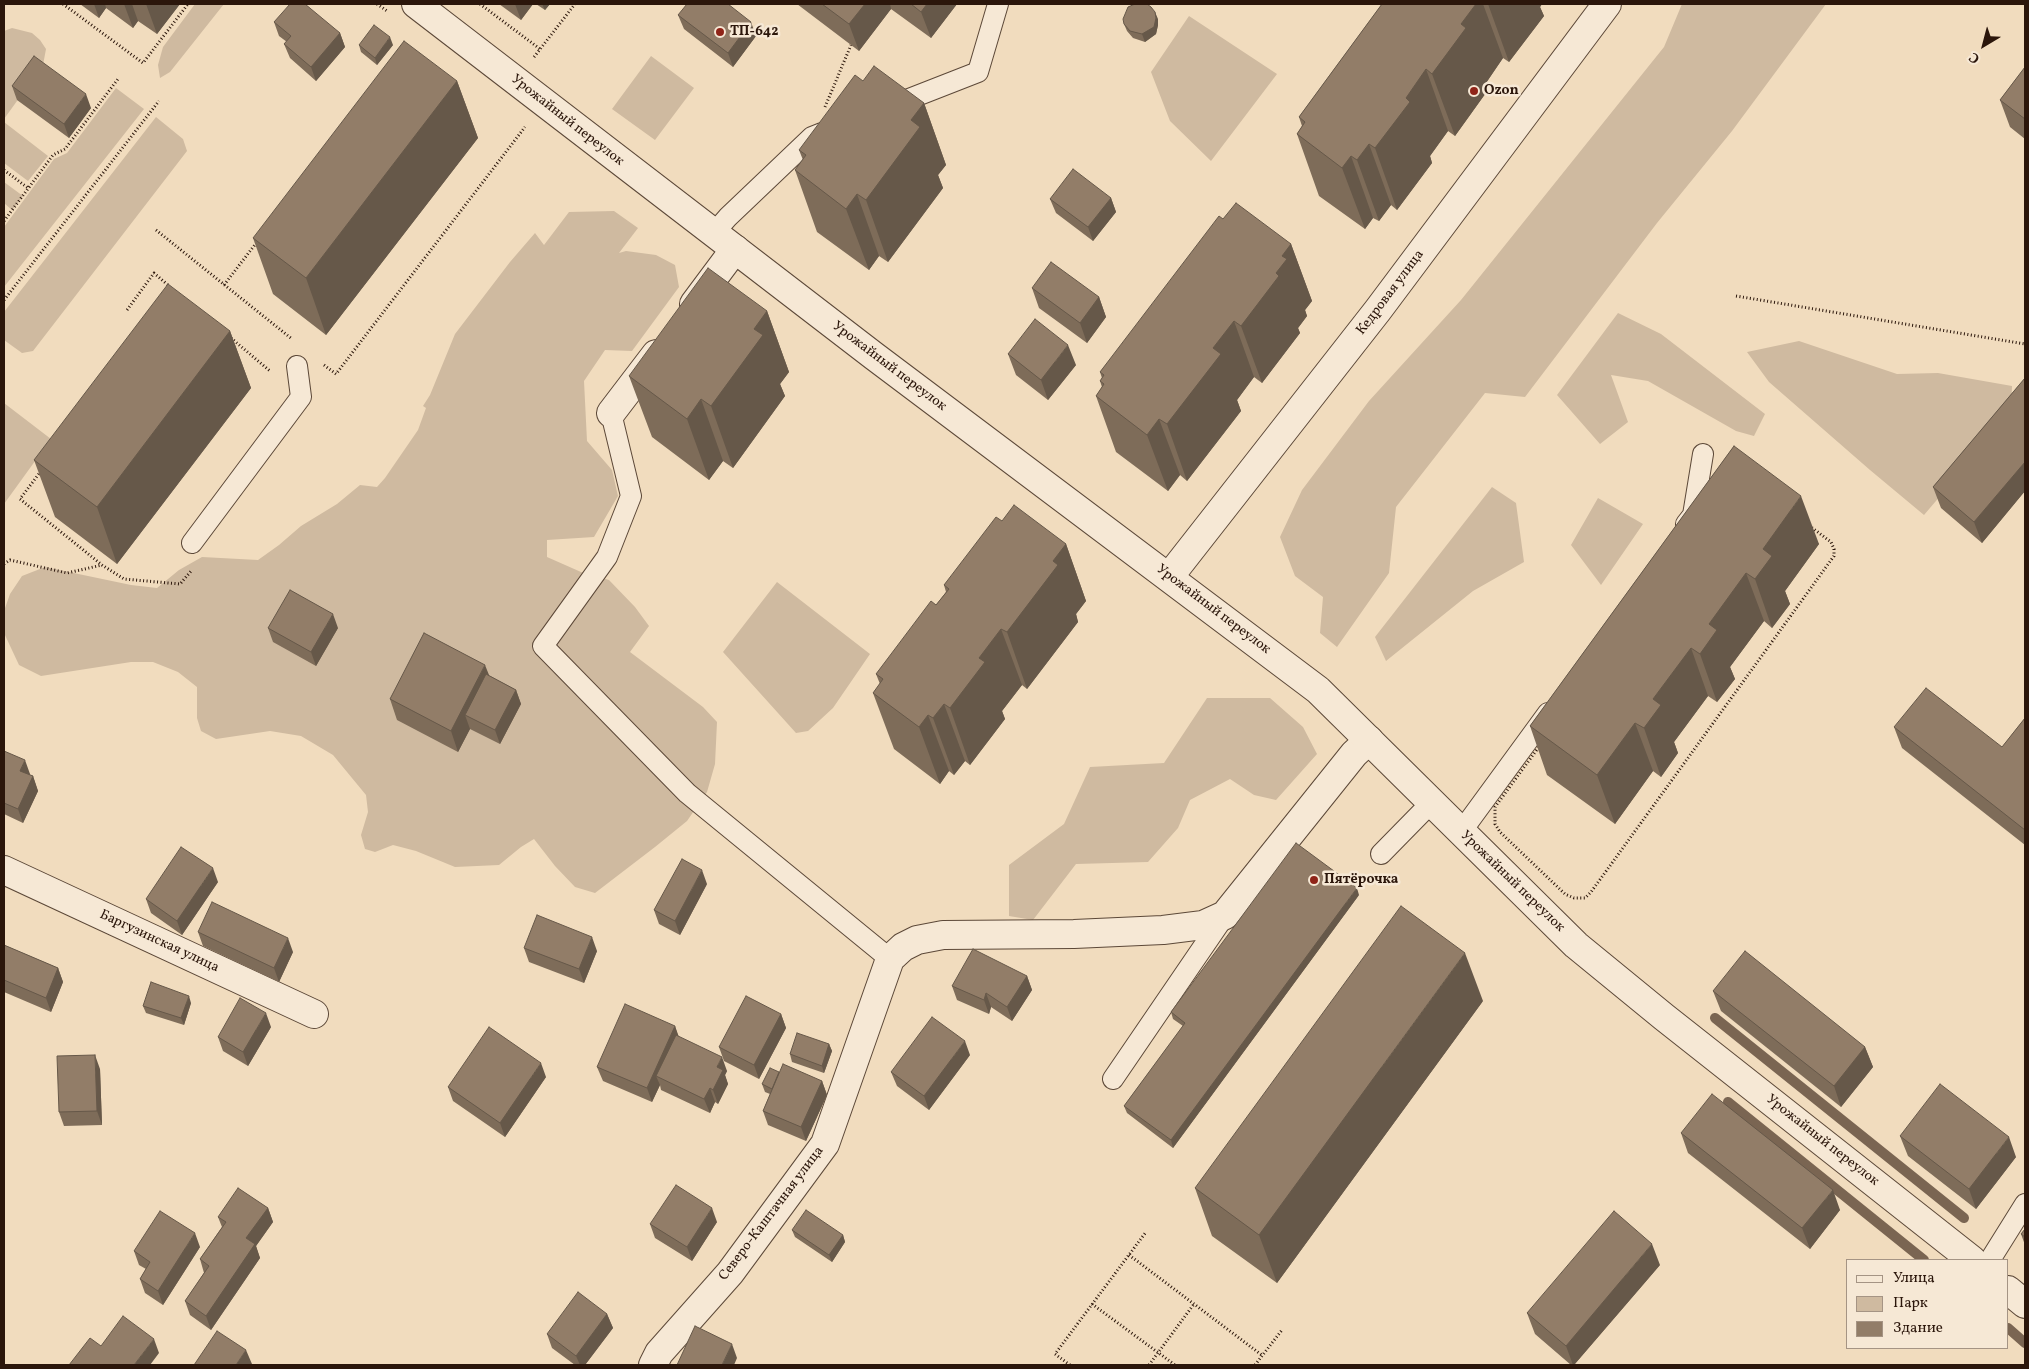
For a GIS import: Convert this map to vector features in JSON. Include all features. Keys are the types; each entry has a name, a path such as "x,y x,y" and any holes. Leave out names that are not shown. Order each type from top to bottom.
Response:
{"street":[{"name":"Урожайный переулок","path":"416,4 874,356 1318,690 1576,944 1664,1017 1971,1259"},
{"name":"Кедровая улица","path":"1169,577 1378,310 1607,4"},
{"path":"611,413 735,250"},
{"path":"890,959 904,947 917,940 943,935 1074,934 1163,930 1203,925 1225,915 1354,754 1369,740"},
{"name":"Баргузинская улица","path":"4,870 314,1014"},
{"name":"Северо-Каштачная улица","path":"653,1365 659,1353 730,1273 825,1144 890,959"},
{"path":"2009,1291 2025,1304"}],"lane":[{"path":"877,112 978,72 998,4"},
{"path":"714,233 728,217 812,137 840,126"},
{"path":"192,543 301,398 297,366"},
{"path":"611,413 631,496 607,557 543,646 687,793 890,959"},
{"path":"1675,538 1693,515 1703,454"},
{"path":"1462,832 1560,697"},
{"path":"1381,854 1432,802"},
{"path":"1113,1079 1225,915"},
{"path":"1991,1259 2025,1204"}],"path":[{"path":"63,4 143,63 188,4"},
{"path":"480,4 540,49"},
{"path":"528,64 574,4"},
{"path":"812,137 851,45"},
{"path":"4,221 53,155 65,149 118,79"},
{"path":"4,300 159,101"},
{"path":"321,362 336,374 530,121"},
{"path":"4,170 28,188"},
{"path":"156,230 299,344"},
{"path":"224,285 260,238"},
{"path":"127,310 154,273 175,292"},
{"path":"1736,296 2025,344"},
{"path":"227,335 301,398"},
{"path":"44,467 20,499 102,565 124,579 180,584 194,568 192,543"},
{"path":"1739,473 1831,542 1834,556 1591,892 1585,898 1574,898 1565,894 1500,832 1495,824 1495,807 1739,473"},
{"path":"4,564 10,560 67,573 102,565"},
{"path":"1070,1365 1055,1354 1146,1232"},
{"path":"1128,1255 1263,1356"},
{"path":"1092,1304 1175,1365"},
{"path":"1148,1365 1194,1304"},
{"path":"1255,1365 1282,1330"}],"green space":[{"path":"195,4 224,4 170,72 160,78 158,65 163,47"},
{"path":"1682,4 1826,4 1732,131 1657,223 1525,397 1485,393 1396,507 1389,573 1337,647 1320,633 1323,597 1295,576 1280,537 1302,490 1369,401 1461,300 1664,47"},
{"path":"1189,16 1277,74 1211,161 1170,121 1151,72"},
{"path":"12,28 32,33 46,49 43,65 4,119 4,31"},
{"path":"651,56 694,88 655,140 612,109"},
{"path":"116,88 144,109 4,287 4,227 54,159 67,153"},
{"path":"156,117 183,139 187,151 33,351 22,353 4,340 4,312"},
{"path":"4,122 48,156 28,181 4,163"},
{"path":"4,182 23,196 12,210 4,203"},
{"path":"614,211 638,228 619,253 626,251 656,255 675,265 679,287 632,351 605,350 584,381 587,441 612,470 618,496 594,537 547,540 547,557 581,572 609,580 635,607 649,626 630,652 703,707 717,722 715,764 707,792 687,821 595,893 575,887 555,866 534,839 499,865 455,867 416,851 393,845 375,852 365,849 361,835 368,812 366,795 333,755 301,736 270,731 216,739 201,731 197,718 197,687 178,672 153,662 131,662 41,676 19,665 4,633 4,611 10,594 22,576 45,567 131,585 157,588 179,570 202,557 258,560 301,526 337,504 360,485 377,487 418,430 426,408 423,406 430,395 455,334 510,262 535,233 544,245 569,212"},
{"path":"1618,313 1661,334 1765,414 1754,436 1736,431 1648,381 1611,375 1628,422 1600,444 1557,395"},
{"path":"1799,341 1897,374 1938,373 2012,386 2011,413 1924,515 1769,382 1747,352"},
{"path":"4,403 51,439 4,504"},
{"path":"1492,487 1516,503 1524,562 1473,591 1386,661 1375,637"},
{"path":"1598,498 1643,524 1601,585 1571,545"},
{"path":"777,582 870,654 833,708 808,731 796,733 723,652"},
{"path":"1207,698 1270,698 1303,727 1317,754 1276,800 1254,795 1230,779 1190,800 1178,828 1148,862 1076,864 1033,920 1009,916 1009,865 1064,824 1090,767 1164,763"}],"building":[{"path":"290,4 305,4 340,33 311,67 284,44 291,36 274,22"},
{"name":"ТП-642","path":"687,4 728,4 751,22 728,53 678,15"},
{"path":"822,4 865,4 849,24"},
{"path":"911,4 927,4 921,12"},
{"path":"1135,4 1147,4 1155,12 1154,27 1142,34 1130,31 1124,24 1123,19 1128,7"},
{"path":"1382,4 1476,4 1461,24 1466,28 1432,74 1426,69 1406,98 1410,102 1375,148 1369,144 1357,160 1351,156 1342,168 1297,134 1305,122 1299,117"},
{"path":"374,25 390,37 375,58 359,45"},
{"path":"404,41 457,81 306,278 253,238"},
{"path":"34,56 86,94 64,124 12,86"},
{"path":"874,66 924,103 911,120 920,127 866,200 857,194 846,209 795,170 806,155 799,150 855,75 863,81"},
{"path":"2025,67 2025,119 2000,100"},
{"path":"1073,169 1111,198 1088,227 1050,199"},
{"path":"1236,203 1291,244 1282,256 1287,259 1276,273 1279,276 1241,326 1234,321 1213,348 1221,354 1167,424 1159,419 1147,435 1096,396 1104,384 1100,381 1104,375 1100,372 1219,216 1223,219"},
{"path":"1051,262 1099,297 1080,323 1032,288"},
{"path":"708,268 767,311 754,329 763,335 711,406 701,399 687,419 629,376"},
{"path":"168,284 230,331 97,507 34,460"},
{"path":"1035,319 1068,345 1041,380 1008,354"},
{"path":"2025,378 2025,462 1974,522 1933,487"},
{"path":"1734,446 1801,496 1763,549 1772,556 1755,579 1746,573 1709,624 1717,630 1700,654 1691,648 1653,699 1661,705 1644,728 1635,723 1597,775 1530,726"},
{"path":"1014,505 1066,544 1053,561 1058,565 1007,632 1001,629 979,658 985,662 950,708 944,704 933,718 928,715 919,727 873,693 883,679 876,674 931,601 936,605 949,589 944,585 996,517 1002,521"},
{"path":"290,590 333,614 311,652 268,628"},
{"path":"424,633 485,665 451,731 390,699"},
{"path":"486,674 516,690 495,730 465,715"},
{"path":"1926,688 2002,747 2025,718 2025,830 1894,727"},
{"path":"4,751 25,760 20,771 33,776 18,809 4,803"},
{"path":"1296,843 1357,888 1171,1140 1124,1106 1185,1023 1171,1012"},
{"path":"181,847 213,868 177,921 146,899"},
{"path":"682,859 702,870 675,921 654,910"},
{"path":"212,902 288,938 274,968 198,932"},
{"path":"1401,906 1465,953 1259,1235 1195,1188"},
{"path":"537,915 592,937 579,969 524,948"},
{"path":"4,945 58,968 46,998 4,980"},
{"path":"973,949 1027,976 1007,1007 986,993 984,1000 952,986"},
{"path":"1745,951 1865,1047 1834,1086 1713,991"},
{"path":"151,982 189,996 181,1018 143,1006"},
{"path":"746,996 781,1014 754,1065 719,1047"},
{"path":"240,998 266,1013 243,1052 218,1037"},
{"path":"625,1004 675,1026 647,1088 597,1067"},
{"path":"932,1017 965,1041 924,1096 891,1072"},
{"path":"489,1027 541,1063 500,1123 448,1087"},
{"path":"797,1033 829,1044 822,1066 790,1054"},
{"path":"676,1035 722,1057 717,1067 723,1070 713,1090 710,1088 704,1099 656,1076"},
{"path":"95,1055 97,1111 59,1112 57,1056"},
{"path":"783,1064 822,1081 801,1127 763,1111"},
{"path":"770,1068 779,1072 772,1089 762,1084"},
{"path":"1940,1084 2009,1137 1969,1189 1900,1136"},
{"path":"1712,1094 1833,1190 1802,1228 1681,1133"},
{"path":"676,1185 712,1208 687,1247 650,1224"},
{"path":"238,1188 268,1208 246,1238 255,1244 206,1316 185,1301 209,1266 200,1259 226,1222 218,1217"},
{"path":"806,1210 843,1235 829,1255 792,1230"},
{"path":"160,1211 195,1233 158,1291 140,1279 150,1262 134,1251"},
{"path":"1614,1211 1652,1244 1566,1346 1527,1313"},
{"path":"2025,1229 2025,1237 2021,1234"},
{"path":"578,1292 607,1314 576,1356 547,1334"},
{"path":"123,1316 154,1339 134,1365 69,1365 90,1338 101,1346"},
{"path":"695,1326 732,1344 722,1365 677,1365"},
{"path":"217,1331 246,1350 236,1365 194,1365"}],"waterway":[{"path":"1715,1018 1964,1218"},
{"path":"1728,1102 1923,1259"},
{"path":"2009,1329 2025,1343"}],"place":[{"name":"ТП-642","path":"720,32"},
{"name":"Ozon","path":"1474,91"},
{"name":"Пятёрочка","path":"1314,880"}]}
